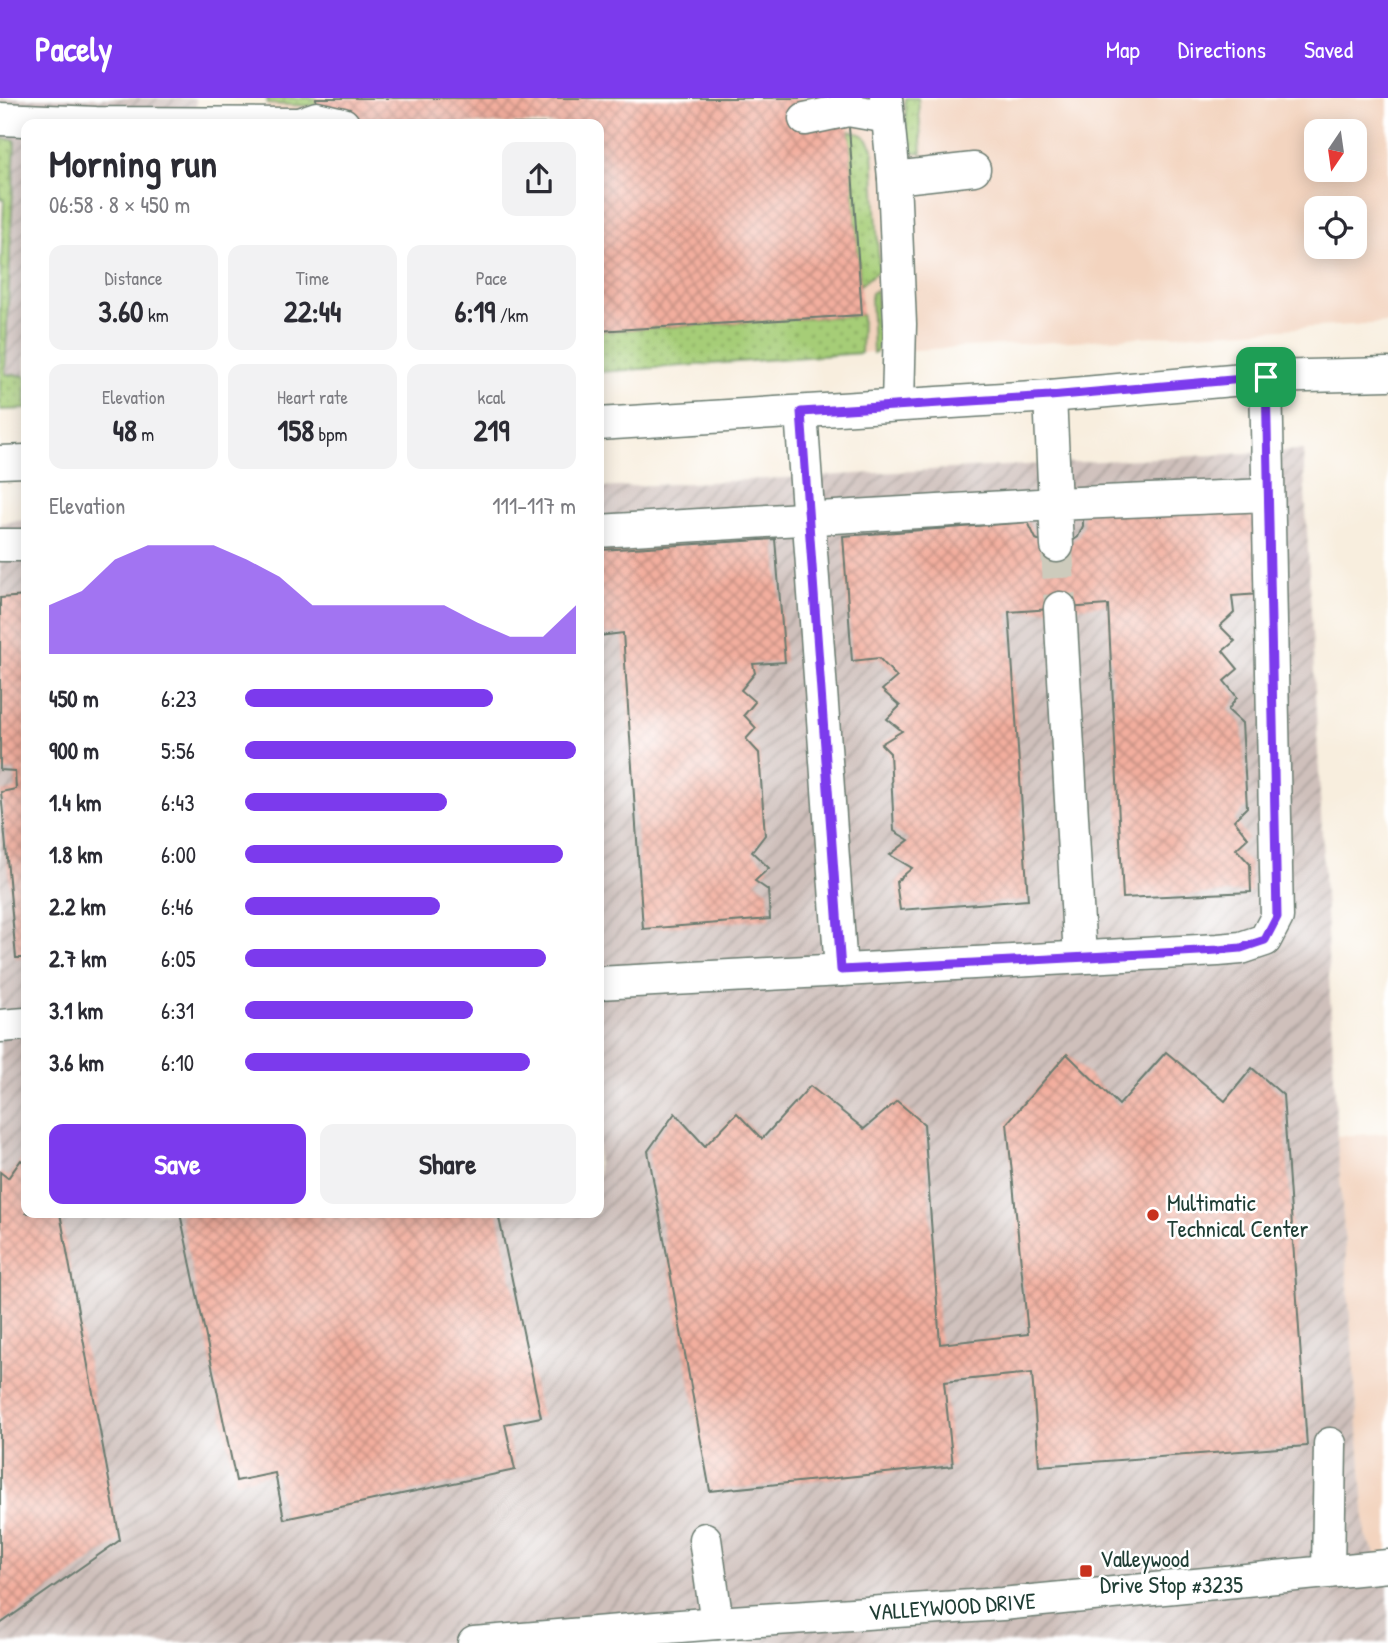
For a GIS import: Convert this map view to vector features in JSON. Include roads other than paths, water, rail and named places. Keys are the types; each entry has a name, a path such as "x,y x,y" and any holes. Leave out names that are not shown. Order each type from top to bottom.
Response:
{"street":[{"path":"887,107 894,178 900,324 898,405"},
{"path":"164,119 231,115 261,119"},
{"path":"0,119 21,120"},
{"path":"894,178 974,169"},
{"path":"604,424 1050,396 1266,377 1388,374"},
{"path":"604,976 841,970 1241,948 1265,940 1277,917 1266,377"},
{"path":"1050,396 1057,546"},
{"path":"801,412 841,970"},
{"path":"0,462 21,461"},
{"path":"604,531 1055,504 1268,495"},
{"path":"0,545 21,545"},
{"path":"1060,608 1080,957"},
{"path":"0,1026 21,1024"},
{"path":"1328,1572 1330,1444"},
{"path":"705,1539 717,1623"},
{"name":"VALLEYWOOD DRIVE","path":"474,1643 1002,1604 1388,1566"}],"tunnel":[{"path":"1057,546 1060,608"}],"place":[{"name":"Multimatic Technical Center","path":"1153,1215"},
{"name":"Valleywood Drive Stop #3235","path":"1086,1571"}]}
